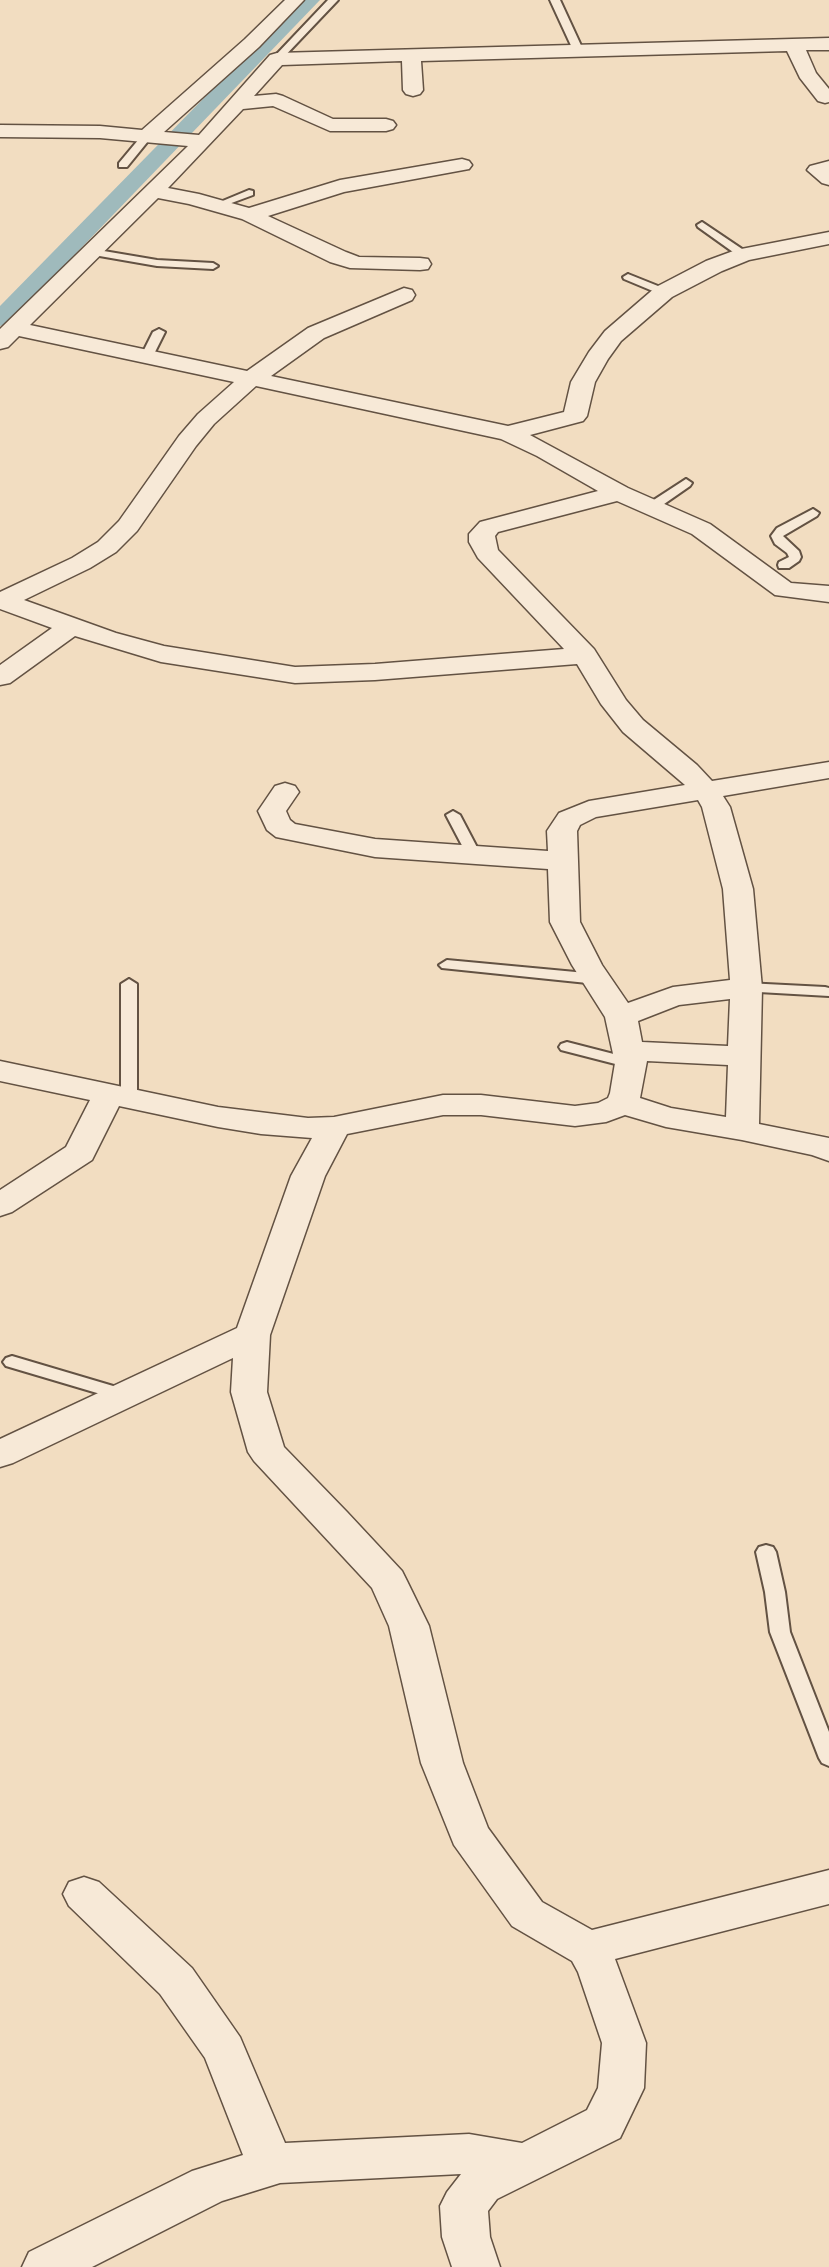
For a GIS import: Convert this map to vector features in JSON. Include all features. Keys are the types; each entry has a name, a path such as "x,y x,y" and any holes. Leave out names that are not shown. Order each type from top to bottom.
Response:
{"street":[{"path":"156,136 295,0"},
{"path":"7,335 153,191 277,59 829,44"},
{"path":"794,45 807,74 825,97"},
{"path":"411,56 413,90"},
{"path":"237,104 276,100 330,125 386,125"},
{"path":"0,131 156,136 198,141"},
{"path":"153,191 218,205 249,204 462,165"},
{"path":"829,167 817,171 829,179"},
{"path":"249,204 338,257 358,263 420,264"},
{"path":"508,433 575,416 583,382 597,357 613,336 664,292 714,266 744,255 829,238"},
{"path":"1,600 81,563 107,547 128,526 187,441 206,419 252,378 316,333 404,295"},
{"path":"7,335 147,356 508,433 546,451 619,493 701,529 773,570 784,590 829,594"},
{"path":"619,493 489,528 482,534 482,542 487,553 585,655 615,704 633,726 687,771 706,791 716,807 738,889 746,988 742,1130"},
{"path":"1,600 72,627 161,654 296,675 375,672 585,655"},
{"path":"0,677 72,627"},
{"path":"0,1071 118,1098 261,1125 334,1127 443,1105 481,1105 575,1116 606,1112 622,1103 626,1093 629,1057 621,1017 565,922 562,831 569,819 589,810 829,770"},
{"path":"285,792 272,811 277,824 286,831 375,848 563,861"},
{"path":"621,1017 673,996 746,988"},
{"path":"629,1057 743,1056"},
{"path":"0,1205 80,1153 118,1098"},
{"path":"622,1103 666,1117 742,1130 823,1147 829,1151"},
{"path":"334,1127 308,1176 252,1335 249,1392 267,1452 388,1581 409,1626 442,1763 468,1834 526,1914 588,1949 600,1972 624,2043 621,2088 604,2124 480,2185 464,2206 466,2237 476,2267"},
{"path":"0,1454 252,1335"},
{"path":"588,1949 829,1887"},
{"path":"84,1894 176,1981 224,2050 271,2166"},
{"path":"46,2267 209,2185 280,2163 469,2154 526,2163"}],"lane":[{"path":"277,59 333,0"},
{"path":"555,0 579,52"},
{"path":"123,165 156,136"},
{"path":"702,225 744,255"},
{"path":"92,252 157,263 213,266"},
{"path":"628,277 664,292"},
{"path":"147,356 159,332"},
{"path":"650,508 686,483"},
{"path":"773,570 793,561 795,556 793,551 779,541 777,536 781,531 813,513"},
{"path":"453,815 474,855"},
{"path":"447,965 597,979"},
{"path":"118,1098 129,984"},
{"path":"746,988 825,992"},
{"path":"567,1047 629,1057"},
{"path":"12,1362 124,1395"},
{"path":"766,1552 776,1592 780,1632 829,1758"}],"waterway":[{"path":"0,319 311,0"}]}
